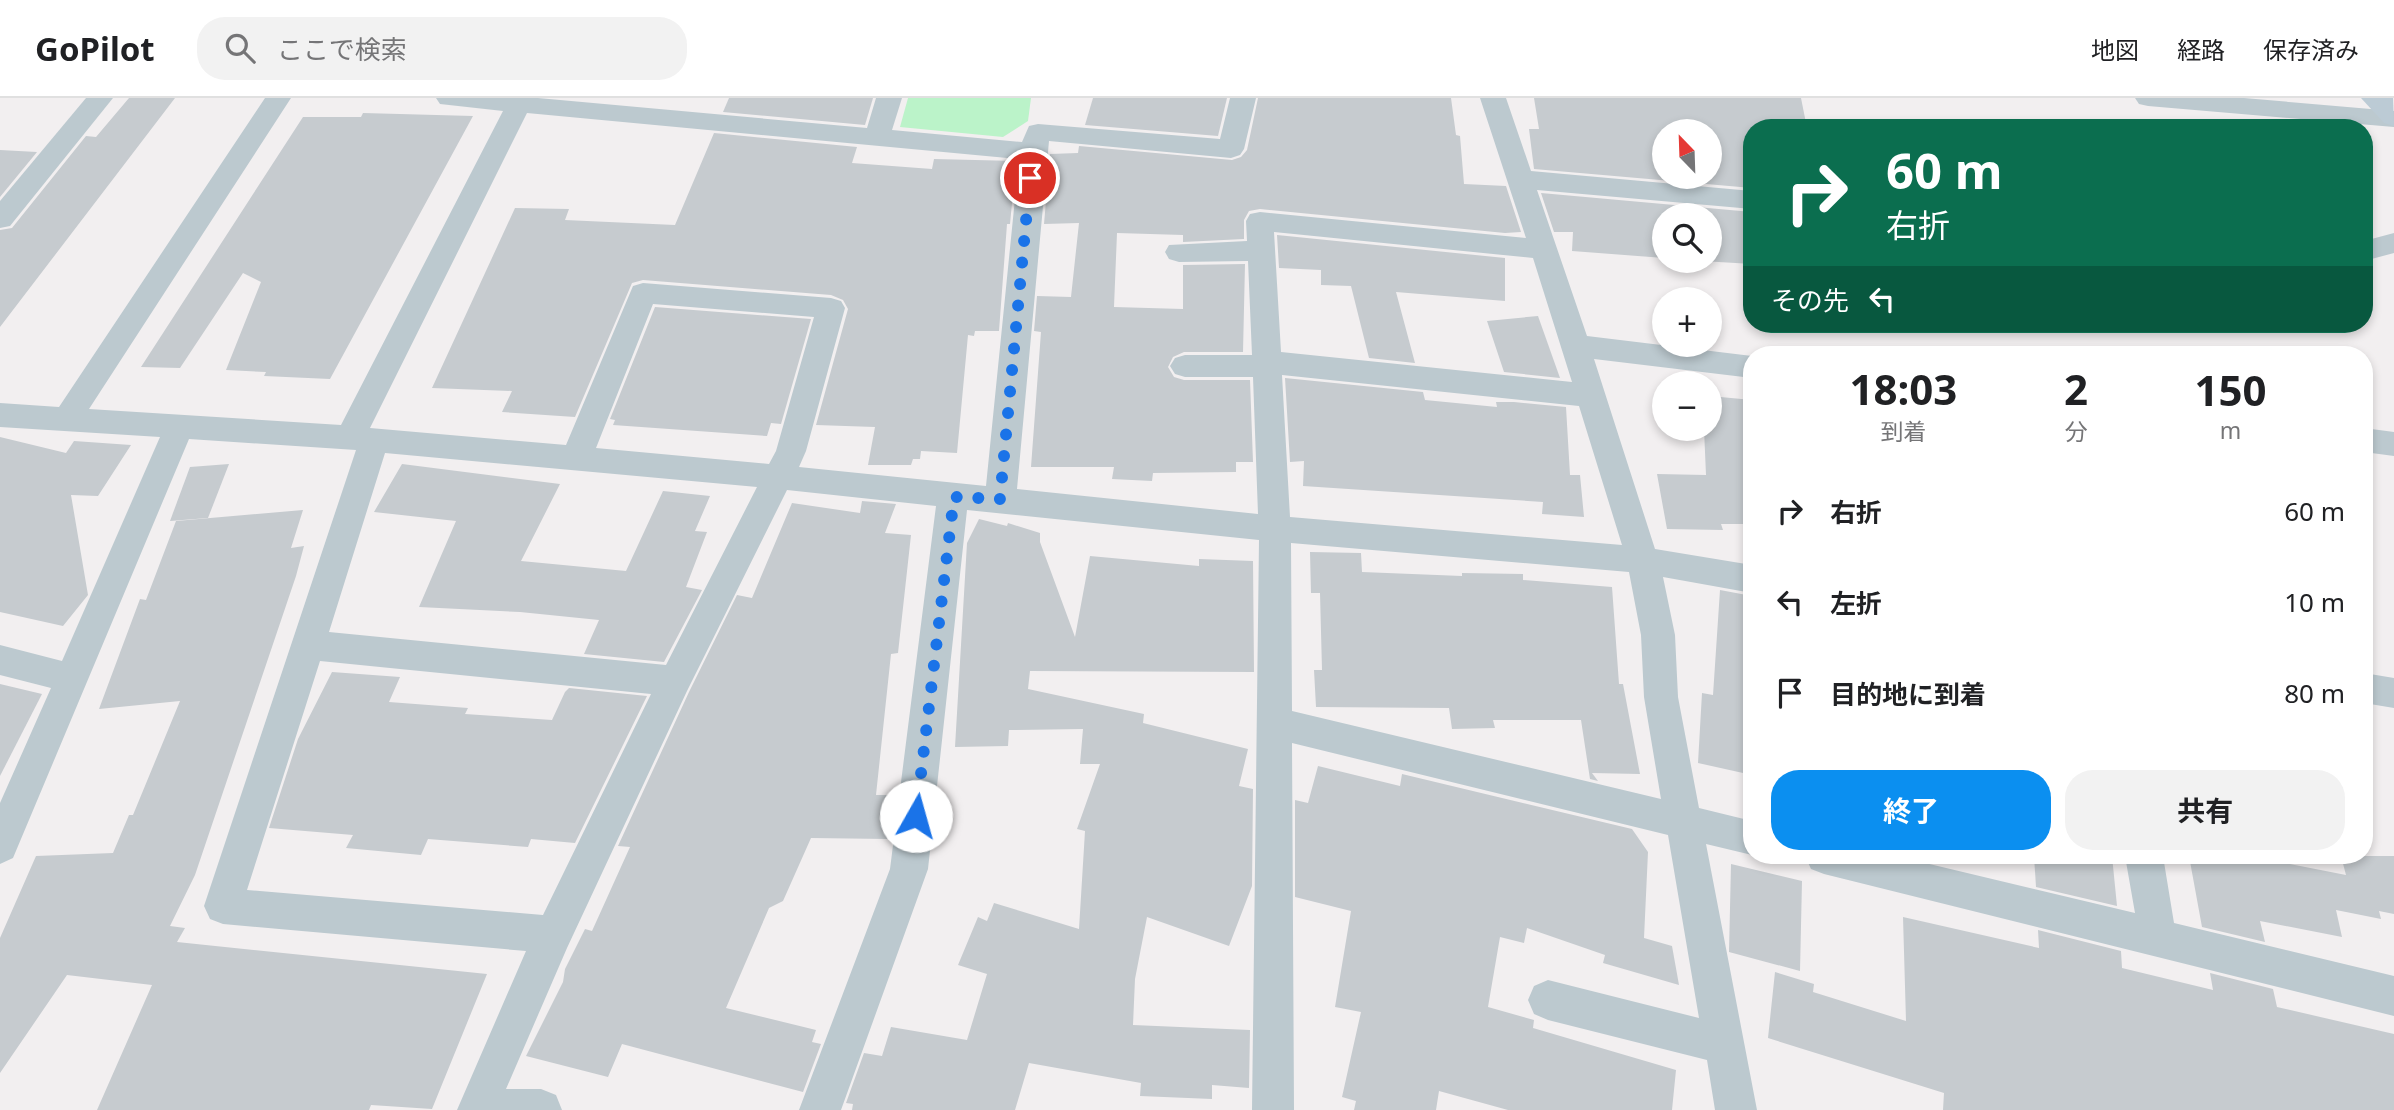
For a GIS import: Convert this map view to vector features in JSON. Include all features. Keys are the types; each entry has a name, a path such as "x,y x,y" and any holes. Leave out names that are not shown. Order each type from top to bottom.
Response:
{"main road":[{"path":"2376,98 2394,117"}],"street":[{"path":"0,219 100,98"},
{"path":"67,419 278,98"},
{"path":"449,98 519,105 626,106 877,138 1033,152"},
{"path":"877,138 889,98"},
{"path":"1000,499 1033,152 1038,132 1231,149 1243,98"},
{"path":"1493,98 1578,346 1643,560 1663,672 1661,697 1723,1044 1740,1109"},
{"path":"2148,98 2394,117"},
{"path":"519,105 362,439 308,645 223,906 553,935"},
{"path":"1520,179 1743,199"},
{"path":"1273,1110 1275,529 1260,221 1544,249"},
{"path":"2373,249 2394,243"},
{"path":"1179,253 1262,251"},
{"path":"541,1110 480,1110 495,1065 553,935 675,681 791,451 831,308 643,293 576,459"},
{"path":"1578,346 1743,366"},
{"path":"1185,366 1268,364 1592,396"},
{"path":"0,415 362,439 778,477 1275,529 1643,560 1743,577"},
{"path":"0,846 179,428"},
{"path":"2373,441 2394,444"},
{"path":"820,1110 909,869 954,497"},
{"path":"308,645 675,681"},
{"path":"0,660 72,678"},
{"path":"2373,690 2394,693"},
{"path":"1274,723 1743,836"},
{"path":"1856,864 2394,996"},
{"path":"2145,864 2158,940"},
{"path":"1548,1000 1723,1044"}],"green space":[{"path":"908,98 1031,98 1028,121 1003,137 900,127"}],"building":[{"path":"129,98 175,98 0,327 0,230 12,228 86,136 96,137"},
{"path":"729,98 873,98 865,125 723,112"},
{"path":"1093,98 1227,98 1218,136 1085,125"},
{"path":"1258,98 1451,98 1456,135 1460,136 1464,184 1506,186 1521,232 1505,233 1260,209 1249,211 1244,220 1244,239 1183,242 1183,235 1117,233 1114,307 1183,309 1183,265 1245,264 1243,352 1184,352 1173,357 1168,367 1174,377 1184,380 1250,380 1253,462 1236,462 1236,472 1153,473 1152,481 1112,479 1114,467 1031,467 1041,332 1034,331 1037,296 1071,297 1079,223 1044,224 1050,154 1078,153 1079,146 1232,160 1241,157 1247,150"},
{"path":"1534,98 1801,98 1805,119 1743,119 1743,187 1722,185 1722,119 1652,119 1652,179 1534,169 1529,129 1539,129"},
{"path":"363,113 473,116 330,379 264,376 266,372 226,370 261,282 243,273 180,368 141,367 303,117 361,117"},
{"path":"714,133 857,147 852,163 932,169 934,159 1016,161 1010,224 1007,224 999,331 975,331 974,336 968,335 957,453 921,451 920,459 913,459 911,465 868,465 875,427 816,425 848,309 843,300 831,295 643,280 632,283 575,417 502,412 512,391 432,388 515,208 569,209 565,220 675,225"},
{"path":"0,150 37,152 0,197"},
{"path":"1541,193 1652,203 1652,257 1572,251 1573,232 1554,232"},
{"path":"1722,209 1743,211 1743,263 1722,262"},
{"path":"1277,235 1505,258 1505,301 1396,292 1415,363 1369,358 1351,286 1321,285 1321,270 1279,268"},
{"path":"655,307 811,319 781,424 771,423 767,436 613,425 615,420 610,419"},
{"path":"1538,316 1560,378 1504,372 1487,321"},
{"path":"1285,378 1423,392 1425,400 1497,407 1496,402 1566,407 1570,475 1580,475 1584,517 1542,514 1543,502 1303,486 1304,461 1290,462"},
{"path":"1722,397 1743,399 1743,524 1721,524 1723,530 1667,529 1657,474 1706,475 1705,441 1722,441"},
{"path":"0,437 66,453 74,441 131,445 98,496 71,495 88,595 63,626 0,612"},
{"path":"229,464 208,518 170,521 190,467"},
{"path":"402,464 560,484 521,561 626,571 663,491 710,496 695,531 707,532 686,587 702,590 664,662 584,654 599,620 520,612 419,607 456,521 374,512"},
{"path":"862,501 896,504 885,533 911,535 898,653 891,654 876,795 893,795 887,839 811,838 783,901 769,908 726,1008 816,1030 812,1042 821,1044 803,1092 622,1044 608,1077 526,1056 563,982 565,969 585,929 592,931 630,847 618,846 689,692 737,595 752,598 792,503 860,513"},
{"path":"303,510 291,548 304,546 296,576 195,875 170,926 185,928 177,942 487,974 432,1109 371,1105 369,1110 97,1110 152,985 67,975 0,1073 0,938 36,856 113,853 129,815 133,815 180,701 99,709 140,599 146,600 176,521"},
{"path":"979,519 1007,526 1008,523 1040,533 1040,542 1075,637 1090,556 1199,566 1199,559 1253,561 1254,672 1030,671 1028,689 1144,714 1143,723 1248,749 1239,786 1253,789 1252,886 1229,946 1147,917 1135,979 1133,1025 1250,1030 1249,1088 1212,1085 1212,1099 1140,1096 1141,1083 1029,1063 1015,1110 852,1110 853,1104 846,1103 864,1053 882,1056 891,1027 967,1040 987,974 958,965 978,917 987,921 994,903 1079,929 1085,831 1077,829 1100,764 1080,764 1083,729 1009,730 1008,746 955,747 967,543"},
{"path":"1310,552 1361,553 1362,572 1462,576 1462,573 1523,574 1523,580 1612,587 1619,684 1623,684 1640,774 1592,773 1598,781 1590,779 1581,720 1493,720 1495,728 1452,729 1449,708 1316,707 1314,670 1322,670 1320,593 1311,593"},
{"path":"1720,590 1743,594 1743,773 1698,763 1702,693 1713,695"},
{"path":"332,672 400,677 389,702 468,708 465,714 552,720 569,688 647,696 575,843 531,839 528,847 428,839 421,855 346,848 353,835 269,828 298,739"},
{"path":"0,684 42,694 0,776"},
{"path":"1318,766 1400,786 1402,774 1632,829 1648,852 1644,938 1672,946 1679,985 1603,963 1605,955 1527,928 1524,943 1500,937 1488,1007 1534,1020 1533,1028 1676,1070 1672,1110 1508,1110 1439,1091 1436,1110 1354,1110 1356,1101 1342,1097 1361,1012 1335,1007 1351,911 1295,897 1295,800 1308,803"},
{"path":"2373,856 2394,856 2394,914 2379,911 2381,919 2336,910 2342,937 2260,921 2265,942 2202,927 2190,864 2290,864 2346,875 2343,864 2373,864"},
{"path":"1731,864 1802,881 1800,971 1729,952"},
{"path":"2035,864 2113,864 2117,906 2036,887"},
{"path":"1903,917 2039,948 2038,930 2121,951 2122,968 2213,990 2210,973 2273,989 2277,1007 2394,1034 2394,1110 1943,1110 1944,1093 1768,1038 1775,972 1814,984 1813,992 1906,1021"}],"route":[{"path":"916,816 954,497 1000,499 1030,178"}]}
